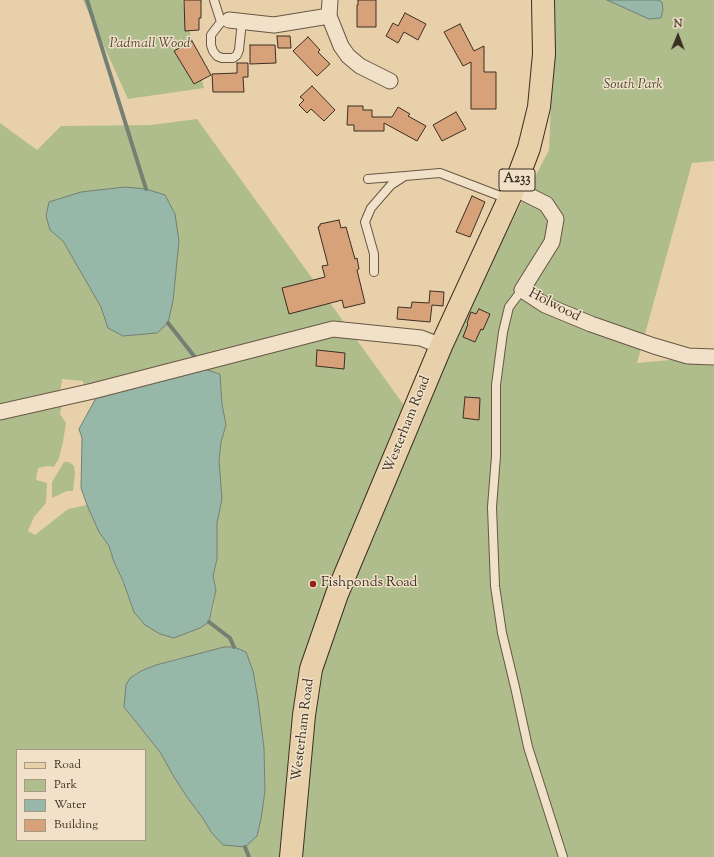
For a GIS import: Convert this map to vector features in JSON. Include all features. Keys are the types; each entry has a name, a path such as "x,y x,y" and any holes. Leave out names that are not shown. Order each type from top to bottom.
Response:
{"main road":[{"name":"Westerham Road","path":"291,857 304,715 311,669 337,594 440,346 511,194 529,148 538,107 544,54 543,0"}],"street":[{"path":"330,0 328,16 341,46 348,56 360,66 390,81"},
{"path":"231,21 274,25 328,16"},
{"name":"Holwood","path":"511,194 546,204 556,219 552,242 522,290 545,305 591,324 654,346 688,356 714,357"},
{"path":"0,412 86,393 332,329 421,338 440,346"}],"lane":[{"path":"214,0 231,21"},
{"path":"368,179 440,173 511,194"},
{"path":"374,272 374,254 365,222 370,208 391,185 405,176"},
{"path":"522,290 509,308 503,332 496,385 496,456 492,507 495,586 502,633 528,747 563,857"}],"green space":[{"name":"Padmall Wood","path":"83,0 182,0 204,88 128,99"},
{"name":"South Park","path":"555,0 714,0 714,161 692,163 637,363 714,356 714,857 0,857 0,123 37,150 61,126 151,125 197,119 411,415 549,150","holes":["63,241 179,241 173,301 108,328 101,307","200,355 204,369 220,374 222,404 226,425 221,442 219,461 222,499 217,523 217,559 213,576 216,590 209,622 200,628 128,593 114,562 109,546 99,532 87,505 68,509 35,535 28,531 34,517 46,503 47,483 36,480 38,468 47,466 54,467 59,458 63,442 66,423 60,414 62,405 60,393 62,379 83,381 84,386","180,658 258,700 264,748 265,791 257,836 211,832 174,777 160,752 124,707 141,671"]},
{"path":"64,462 69,462 74,466 75,474 73,491 67,491 52,498 52,482"}],"water":[{"path":"607,0 658,0 662,2 663,10 661,18 649,19"},
{"path":"125,187 146,189 165,195 175,214 179,241 173,301 168,323 157,333 123,336 108,328 101,307 63,241 50,230 46,216 49,202 81,192"},
{"path":"204,369 220,374 222,404 226,425 221,442 219,461 222,499 217,523 217,559 213,576 216,590 209,622 200,628 174,638 160,634 145,625 134,612 109,546 99,532 81,488 82,438 79,429 96,398"},
{"path":"224,647 234,647 246,652 253,671 264,748 265,791 261,819 257,836 245,847 223,845 211,832 174,777 160,752 124,707 126,685 130,678 141,671 156,665"}],"building":[{"path":"184,0 201,0 199,30 185,31"},
{"path":"358,0 376,0 376,27 357,27"},
{"path":"405,13 426,24 418,40 404,32 398,43 386,36 393,23 398,26"},
{"path":"460,24 474,51 484,46 484,72 496,72 496,109 471,109 471,62 463,66 444,32"},
{"path":"277,36 290,36 291,48 278,48"},
{"path":"308,37 320,50 318,52 330,64 317,76 293,51"},
{"path":"192,41 211,75 194,84 174,51"},
{"path":"250,45 275,45 276,63 250,64"},
{"path":"237,63 248,63 248,77 243,77 244,92 213,92 212,74 237,73"},
{"path":"312,86 335,110 324,121 311,109 307,113 299,105 304,100 300,97"},
{"path":"348,106 363,106 363,110 372,110 372,117 392,117 398,107 410,114 408,116 426,126 417,141 384,123 384,131 354,131 354,125 347,125"},
{"path":"456,112 466,129 442,141 433,125"},
{"path":"472,196 485,202 470,237 456,232"},
{"path":"339,220 341,228 346,227 355,259 357,258 359,269 357,270 365,303 344,308 342,300 289,314 282,288 325,277 322,266 328,265 318,227 320,224"},
{"path":"430,291 444,292 443,306 432,305 430,322 397,319 398,307 411,308 412,302 429,303"},
{"path":"479,309 490,314 483,330 481,329 475,342 463,337 471,312 476,314"},
{"path":"317,350 345,353 344,369 316,366"},
{"path":"465,397 480,398 479,420 463,418"}],"waterway":[{"path":"87,0 146,189"},
{"path":"168,323 198,361"},
{"path":"209,622 230,638 234,647"},
{"path":"245,847 249,857"}],"place":[{"name":"Fishponds Road","path":"313,584"}]}
